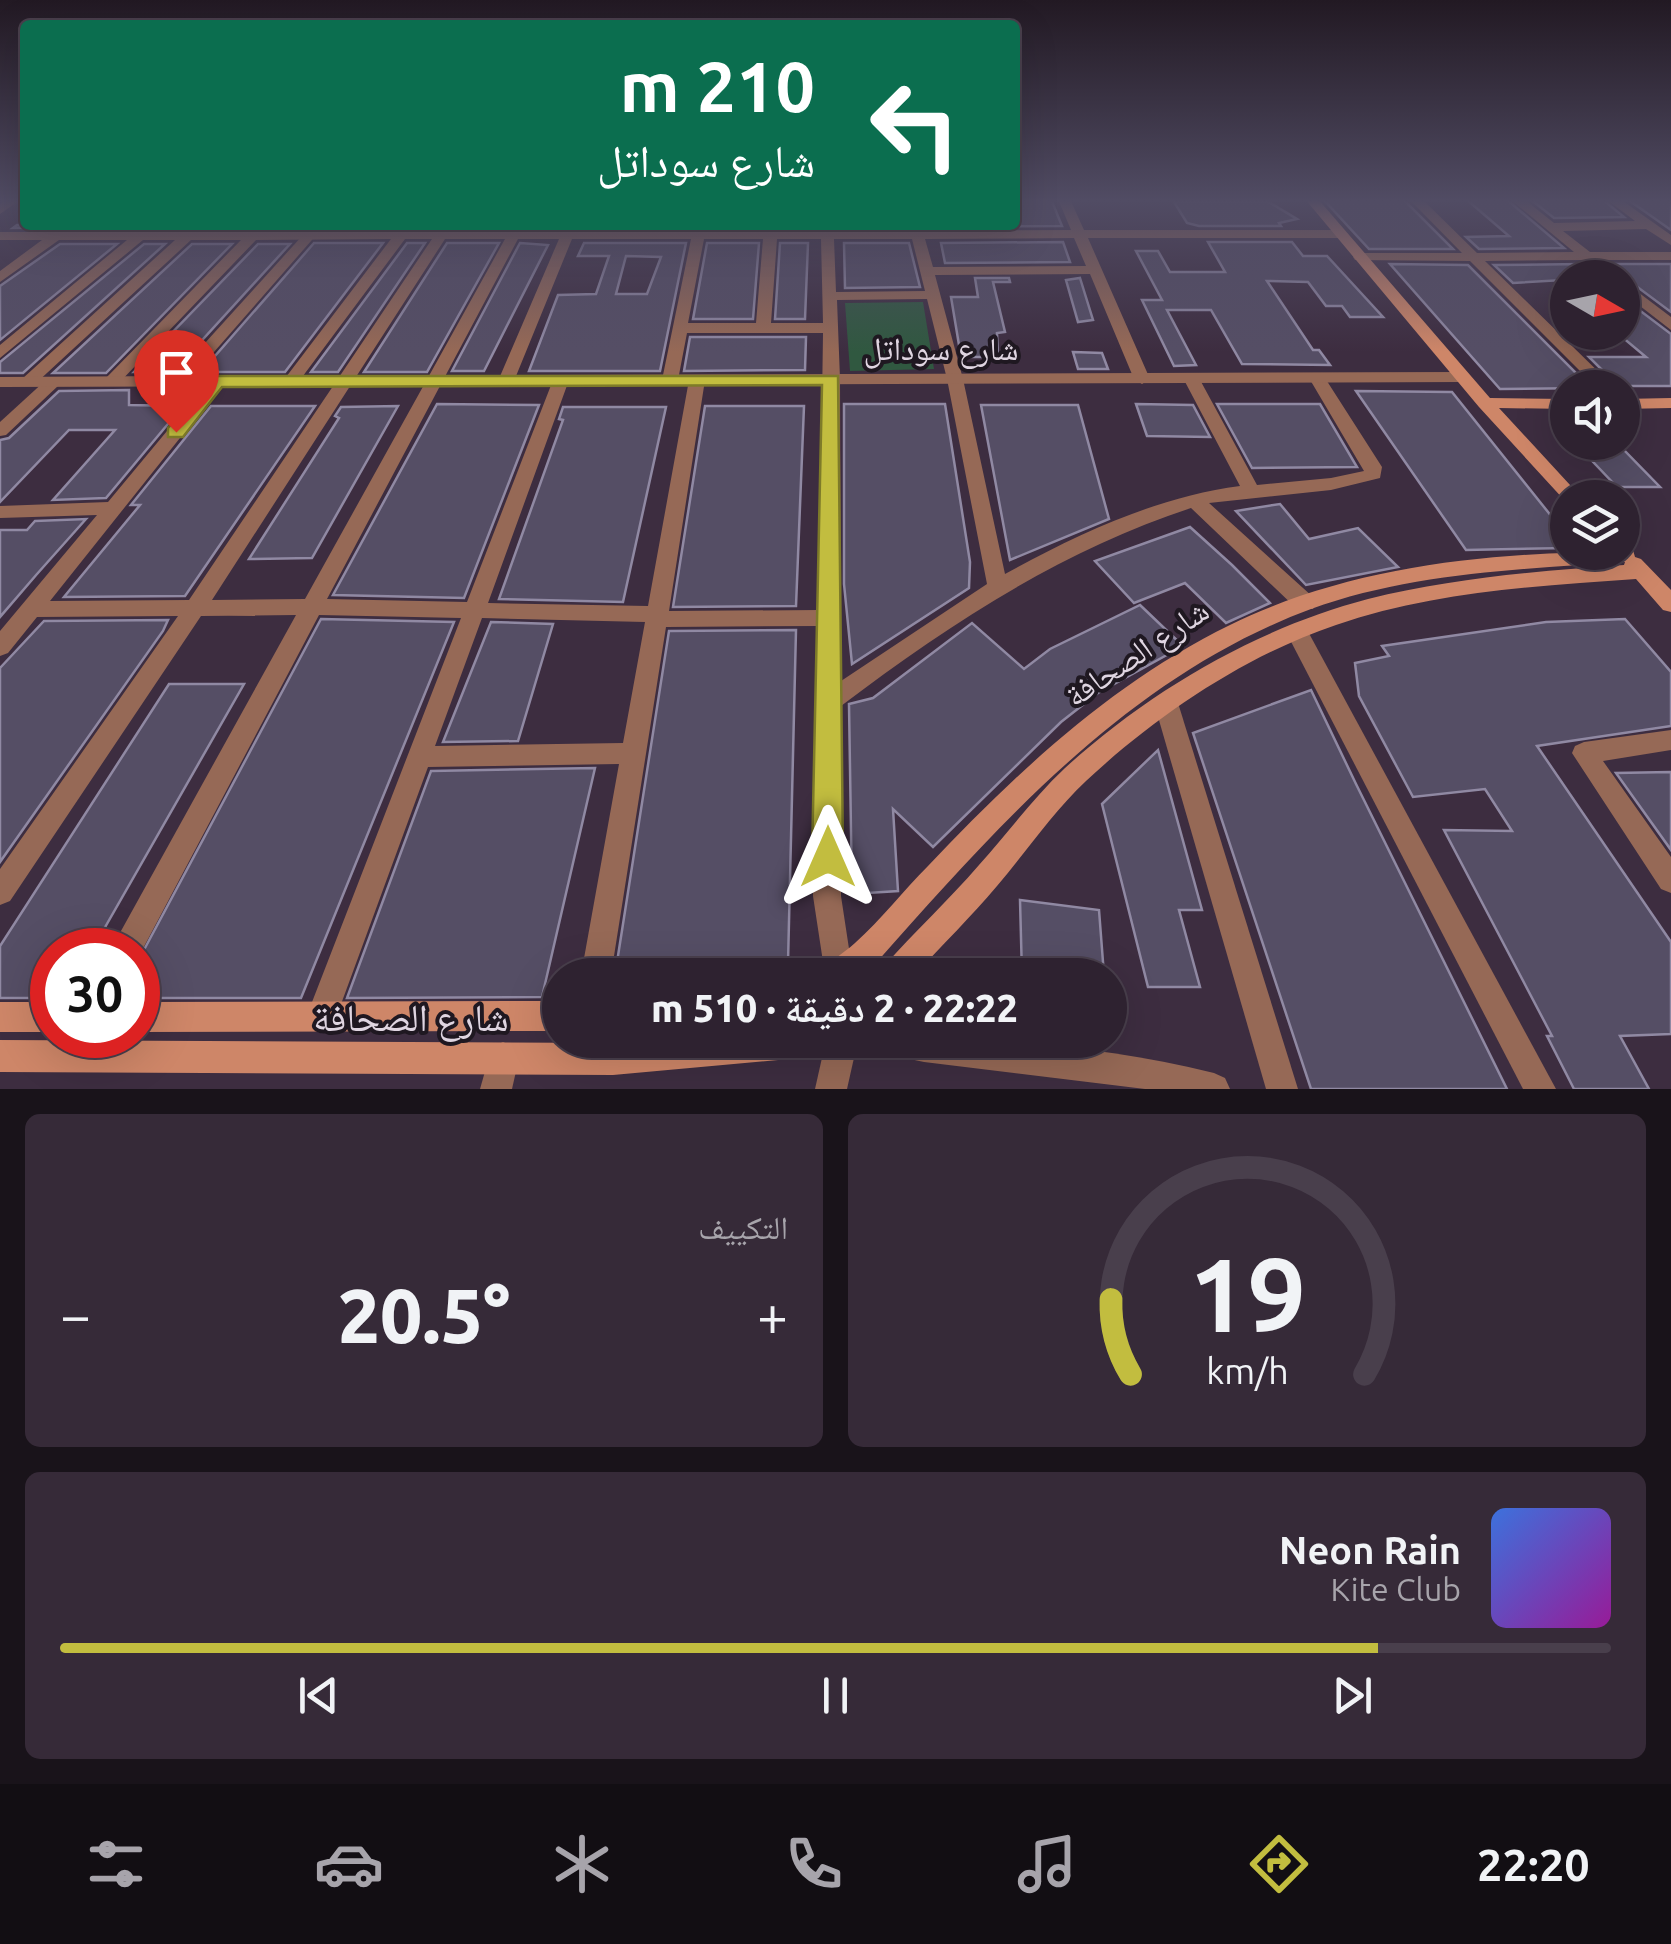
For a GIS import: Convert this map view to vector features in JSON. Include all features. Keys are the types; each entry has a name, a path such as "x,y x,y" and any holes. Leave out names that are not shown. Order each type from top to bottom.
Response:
{"main road":[{"path":"1354,250 1556,480"},
{"path":"1485,403 1550,404"},
{"path":"1640,404 1671,403"},
{"name":"شارع الصحافة","path":"860,958 1037,773 1110,710 1195,653 1306,603 1441,571 1550,564"},
{"name":"شارع الصحافة","path":"910,958 979,886 1052,797 1166,703 1297,632 1381,603 1564,570"},
{"path":"1640,570 1671,604"},
{"name":"شارع الصحافة","path":"160,1016 542,1016"},
{"path":"0,1017 30,1017"},
{"name":"شارع الصحافة","path":"0,1056 500,1074 663,1058"}],"street":[{"path":"0,278 38,250"},
{"path":"0,353 123,250"},
{"path":"28,382 172,250"},
{"path":"112,382 240,250"},
{"path":"179,382 297,250"},
{"path":"292,381 387,250"},
{"path":"0,892 196,608 432,250"},
{"path":"138,928 434,381 497,250"},
{"path":"506,380 561,250"},
{"path":"670,380 695,250"},
{"path":"764,328 769,250"},
{"path":"827,250 832,380 827,618 828,896 837,958"},
{"path":"921,250 955,379 998,589"},
{"path":"1087,250 1142,378"},
{"path":"1468,250 1589,370"},
{"path":"1580,250 1593,260"},
{"path":"1360,257 1671,256"},
{"path":"926,271 1097,270"},
{"path":"828,296 932,295"},
{"path":"1640,299 1671,324"},
{"path":"681,328 828,328"},
{"path":"1191,378 1251,490"},
{"path":"829,702 998,589 1108,531 1195,500 1373,474 1374,468 1317,378"},
{"name":"شارع سوداتل","path":"0,382 1463,378"},
{"path":"322,1015 417,757 478,609 560,380"},
{"path":"599,958 698,380"},
{"path":"0,431 52,382"},
{"path":"0,647 217,382"},
{"path":"1195,500 1306,603"},
{"path":"0,512 114,508"},
{"path":"32,609 310,607 827,618"},
{"path":"1297,632 1540,1089"},
{"path":"1166,703 1282,1089"},
{"path":"1671,740 1584,753 1671,880"},
{"path":"417,757 634,753"},
{"path":"831,1089 838,1058"},
{"path":"1038,1058 1214,1089"}],"green space":[{"path":"923,302 934,369 850,371 845,303"}],"building":[{"path":"52,250 110,250 0,340 0,286"},
{"path":"137,250 159,250 23,373 0,373 0,362"},
{"path":"186,250 226,250 106,373 53,373"},
{"path":"252,250 285,250 173,372 134,372"},
{"path":"308,250 378,250 285,372 201,372"},
{"path":"402,250 420,250 338,372 311,372"},
{"path":"443,250 495,250 427,372 364,372"},
{"path":"516,250 546,250 484,371 452,371"},
{"path":"581,250 685,250 660,371 529,371 558,295 596,294 609,256 578,256","holes":["626,256 661,257 647,294 616,294"]},
{"path":"706,250 758,250 753,319 693,319"},
{"path":"780,250 808,250 805,319 775,319"},
{"path":"844,250 911,250 920,287 845,288"},
{"path":"942,250 1066,250 1070,262 945,263"},
{"path":"1212,250 1298,250 1303,256 1327,256 1383,317 1350,317 1342,306 1326,306 1308,282 1267,281 1313,350 1319,350 1330,365 1242,364 1211,310 1167,310 1196,365 1174,366 1142,300 1162,300 1136,251 1158,251 1170,272 1225,272"},
{"path":"1390,264 1468,265 1573,370 1550,370 1550,388 1500,389"},
{"path":"1550,264 1550,281 1513,283 1494,265"},
{"path":"1640,264 1671,264 1671,312 1640,289"},
{"path":"975,278 1009,278 1010,282 993,282 1005,332 997,333 998,357 961,357 951,297 978,297"},
{"path":"1080,278 1093,320 1078,322 1066,280"},
{"path":"1640,311 1671,334 1671,386 1640,386 1640,370 1602,370 1589,357 1646,357 1638,350"},
{"path":"690,337 806,337 805,370 684,371"},
{"path":"1073,352 1102,353 1108,369 1078,369"},
{"path":"129,390 129,405 183,406 106,498 53,500 115,430 69,430 0,502 0,440 9,438 59,391"},
{"path":"1356,391 1452,392 1550,514 1550,548 1466,550"},
{"path":"437,404 539,405 464,598 333,595"},
{"path":"844,404 945,404 970,562 969,588 852,664 844,584"},
{"path":"1136,404 1193,405 1210,437 1147,436"},
{"path":"1217,404 1320,404 1357,467 1252,468"},
{"path":"981,405 1078,405 1109,519 1010,560"},
{"path":"211,406 315,406 185,596 64,597 140,505 131,505"},
{"path":"398,406 312,558 249,559 339,418 335,416 341,407"},
{"path":"705,406 804,406 796,606 673,607"},
{"path":"563,407 666,407 623,602 499,599 563,420 559,419"},
{"path":"1591,460 1634,460 1660,487 1640,487 1640,480 1610,480"},
{"path":"1280,504 1309,539 1358,528 1398,567 1306,585 1236,511"},
{"path":"86,519 0,617 0,530 27,530 35,521"},
{"path":"1190,527 1270,603 1226,623 1185,583 1134,603 1095,561"},
{"path":"1140,605 1183,646 1098,693 1061,722 933,847 893,809 898,891 852,894 849,704 873,698 972,623 1024,669 1050,649"},
{"path":"321,619 454,622 301,998 160,998 160,928 156,928"},
{"path":"1625,619 1671,672 1671,726 1537,746 1671,942 1671,1034 1620,1036 1649,1089 1574,1089 1547,1036 1552,1036 1444,830 1512,831 1485,789 1413,797 1359,696 1355,663 1389,656 1382,646 1546,622"},
{"path":"168,620 0,862 0,668 44,621"},
{"path":"491,622 553,624 518,741 443,742"},
{"path":"796,630 788,958 618,958 669,631"},
{"path":"169,684 244,684 105,928 30,928 30,998 0,998 0,946"},
{"path":"1311,690 1507,1089 1311,1089 1193,733"},
{"path":"1158,750 1202,910 1179,910 1200,987 1148,987 1102,804"},
{"path":"595,768 551,958 542,958 542,997 347,998 431,771"},
{"path":"1671,772 1671,850 1616,773"},
{"path":"1020,900 1099,910 1103,958 1022,958"}],"route":[{"path":"176,432 217,382 832,380 827,618 828,857"}]}
